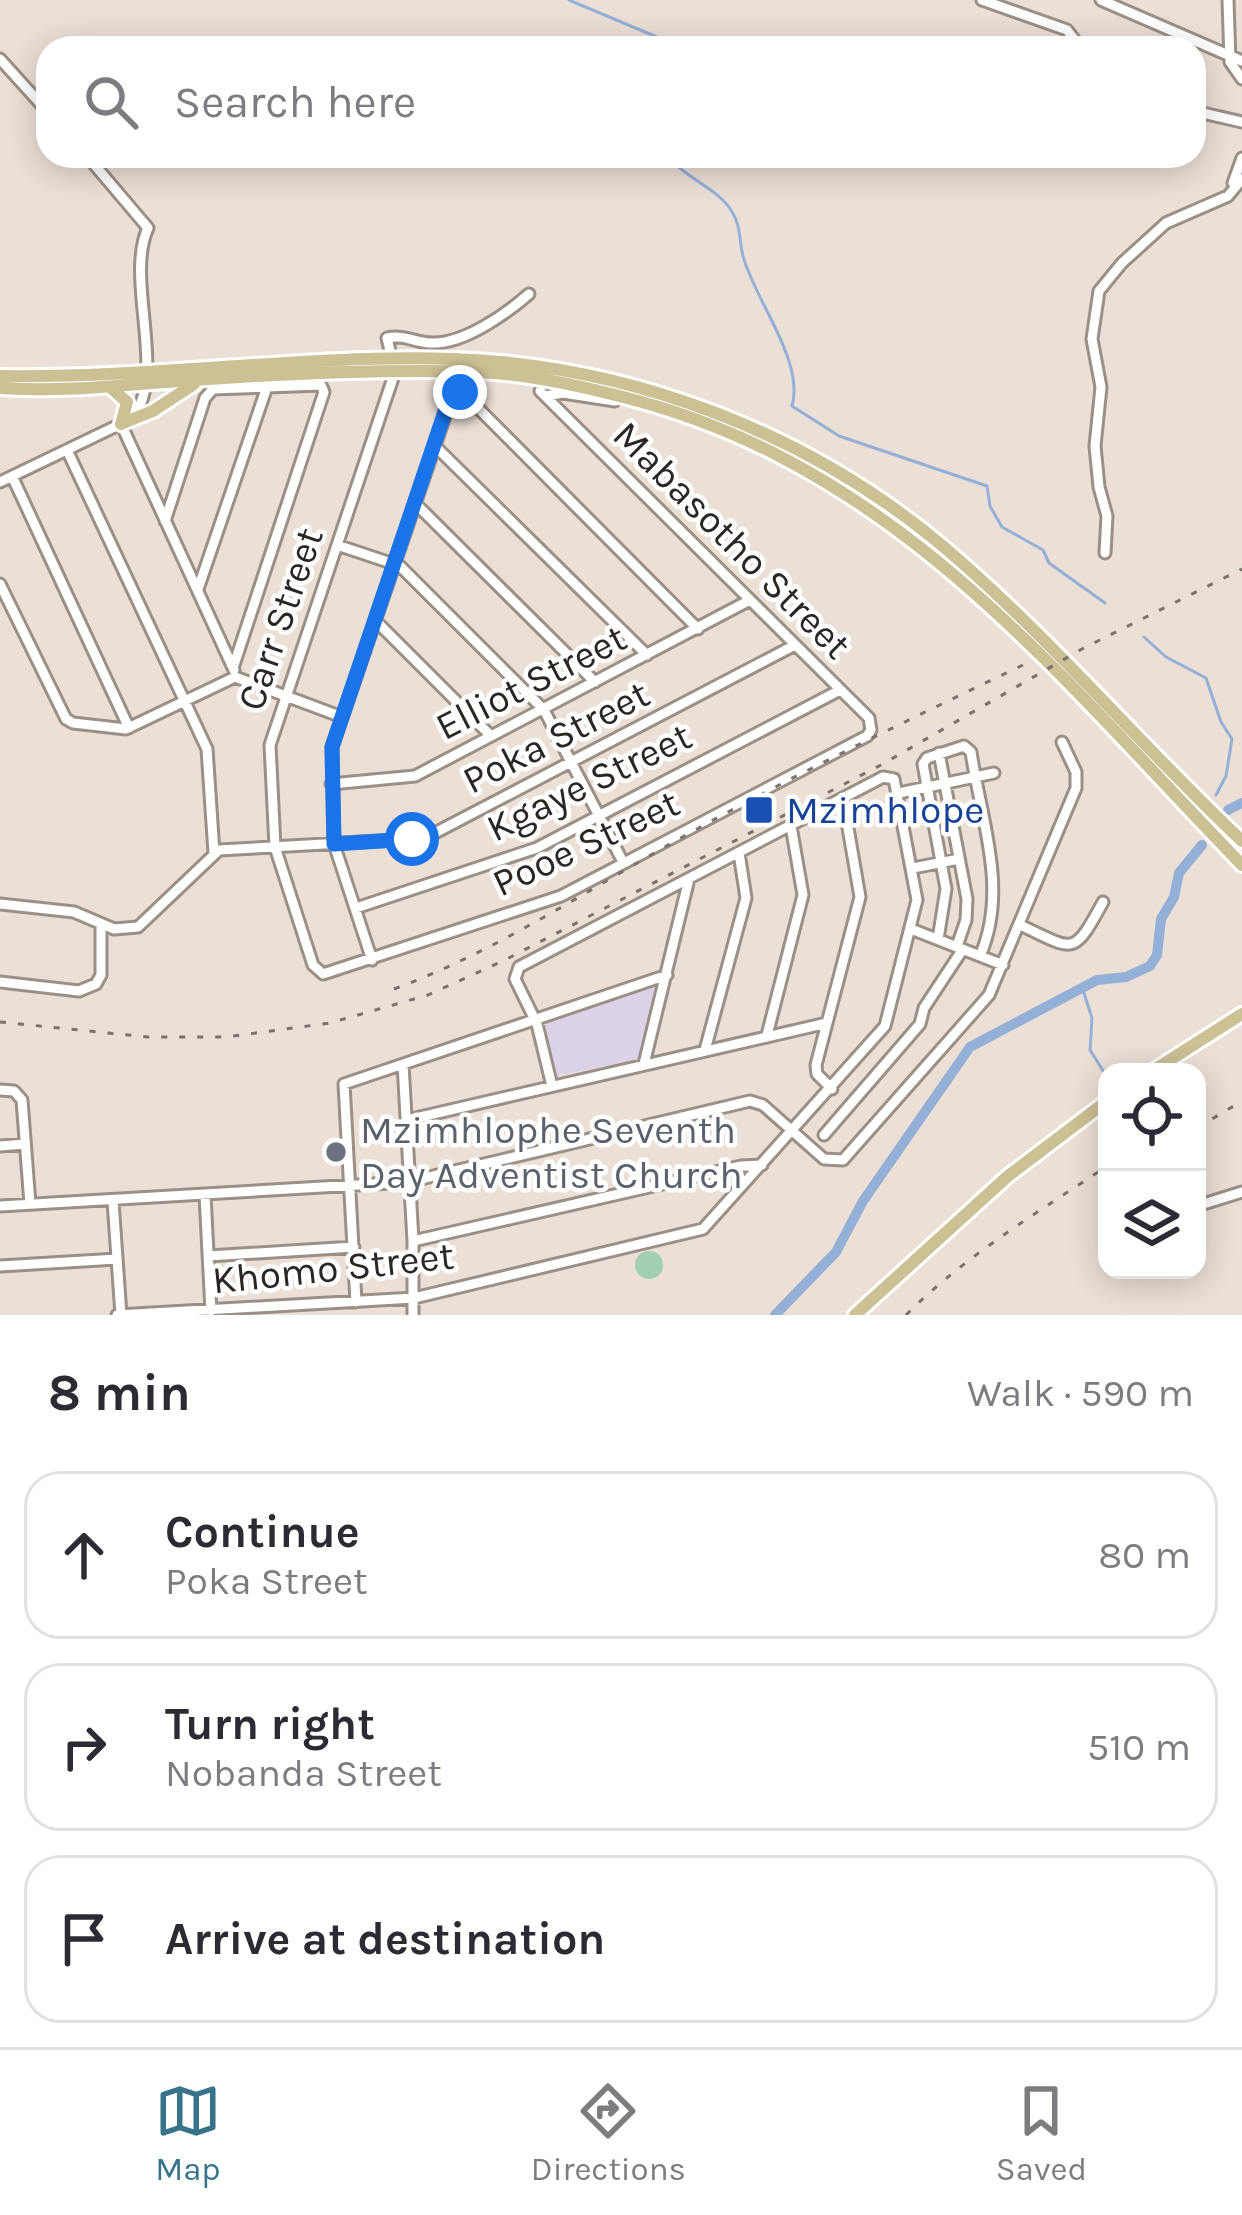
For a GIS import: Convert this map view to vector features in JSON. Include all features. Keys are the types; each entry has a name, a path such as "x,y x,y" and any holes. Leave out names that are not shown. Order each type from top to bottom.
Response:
{"main road":[{"path":"0,388 108,386 145,377 500,362 623,384 712,412 818,461 881,500 968,568 1200,812 1242,866"},
{"path":"0,376 212,378 394,365 506,374 645,402 761,446 831,484 913,539 1200,812 1242,842"},
{"path":"122,424 162,406 182,389 212,378"},
{"path":"108,386 127,402 122,424"},
{"path":"1166,1063 1242,1018"},
{"path":"1175,1063 1242,1018"},
{"path":"860,1315 1098,1112"}],"street":[{"path":"982,0 1067,30 1072,36"},
{"path":"1101,0 1185,36"},
{"path":"1228,0 1230,62 1242,79"},
{"path":"1206,45 1242,61"},
{"path":"0,59 36,99"},
{"path":"1206,114 1242,122"},
{"path":"1232,188 1242,158"},
{"path":"0,482 122,424 139,409 145,377 143,238 148,228 97,168"},
{"path":"1105,553 1107,516 1095,446 1101,387 1093,339 1099,291 1122,262 1166,223 1185,217 1201,204 1220,200 1242,178"},
{"path":"394,365 387,338 406,336 429,344 448,341 529,294"},
{"name":"Carr Street","path":"317,971 275,847 270,752 394,365"},
{"path":"0,584 66,719 96,728 129,728 234,673 325,392 315,382 214,388 165,521"},
{"path":"197,590 268,384"},
{"path":"372,960 334,844 332,747 450,397 457,391 465,394 698,629"},
{"name":"Mabasotho Street","path":"645,402 542,394 871,721 868,735"},
{"path":"122,424 234,673 285,698 342,717"},
{"path":"434,446 647,655"},
{"path":"0,904 74,913 122,929 147,922 214,853 208,755 67,450"},
{"path":"12,476 129,728"},
{"path":"415,502 595,682"},
{"path":"337,544 394,563 544,710 623,862"},
{"name":"Elliot Street","path":"331,784 415,776 750,600"},
{"path":"375,620 490,735"},
{"name":"Poka Street","path":"214,853 431,835 795,645"},
{"name":"Kgaye Street","path":"356,908 533,850 840,690"},
{"name":"Pooe Street","path":"317,971 332,973 541,904 868,735"},
{"path":"0,1206 408,1182 750,1101 763,1105 824,1159 843,1160 987,999 1077,784 1075,767 1062,742"},
{"path":"938,939 946,894 924,761 958,746 968,748 996,901 980,956"},
{"path":"824,1136 920,1024 924,1008 960,948 967,912 939,753"},
{"path":"899,794 994,773"},
{"name":"Khomo Street","path":"119,1315 414,1298 694,1233 711,1222 882,1032 917,900 913,868 894,779 885,776 843,799"},
{"path":"552,1086 534,1019 515,979 519,967 843,799 860,897 816,1069 832,1089"},
{"path":"767,1035 803,895 791,826"},
{"path":"705,1050 746,898 739,853"},
{"path":"913,868 959,860"},
{"path":"644,1064 689,879"},
{"path":"1020,925 1064,946 1074,945 1103,902"},
{"path":"0,982 79,991 90,988 101,975 101,925"},
{"path":"911,929 1003,965"},
{"path":"356,1302 342,1088 346,1083 667,976"},
{"path":"407,1120 827,1023"},
{"path":"403,1064 413,1241 412,1315"},
{"path":"0,1090 19,1094 30,1204"},
{"path":"0,1146 26,1144"},
{"path":"413,1241 678,1179 749,1164 762,1166"},
{"path":"1206,1202 1242,1192"},
{"path":"205,1196 211,1311"},
{"path":"113,1201 119,1315"},
{"path":"208,1256 354,1246"},
{"path":"0,1266 117,1259"}],"shaded area":[{"path":"653,986 657,990 638,1060 556,1076 545,1025 549,1020"}],"green space":[{"path":"649,1251 659,1255 663,1265 659,1275 649,1279 639,1275 635,1265 639,1255"}],"waterway":[{"path":"569,0 654,36"},
{"path":"680,168 725,202 734,216 749,273 785,350 794,388 792,406 839,436 987,486 990,506 1002,527 1043,550 1049,563 1105,603"},
{"path":"1144,637 1166,657 1206,678 1232,739 1226,776 1216,795"},
{"path":"1228,810 1242,803"},
{"path":"775,1315 836,1252 863,1201 970,1047 1097,980 1126,977 1150,966 1179,873 1202,845"},
{"path":"1082,987 1092,1018 1090,1050 1098,1063"}],"railway":[{"path":"0,1022 148,1037 226,1037 330,1023 428,995 503,961 881,765 1082,649 1242,569"},
{"path":"394,989 501,941 757,797 1023,665"},
{"path":"1206,1123 1242,1101"},
{"path":"906,1315 978,1254 1099,1171"}],"place":[{"name":"Mzimhlope","path":"759,810"},
{"name":"Mzimhlophe Seventh Day Adventist Church","path":"336,1152"}],"route":[{"path":"412,839 334,844 330,759 450,397 460,392"}]}
